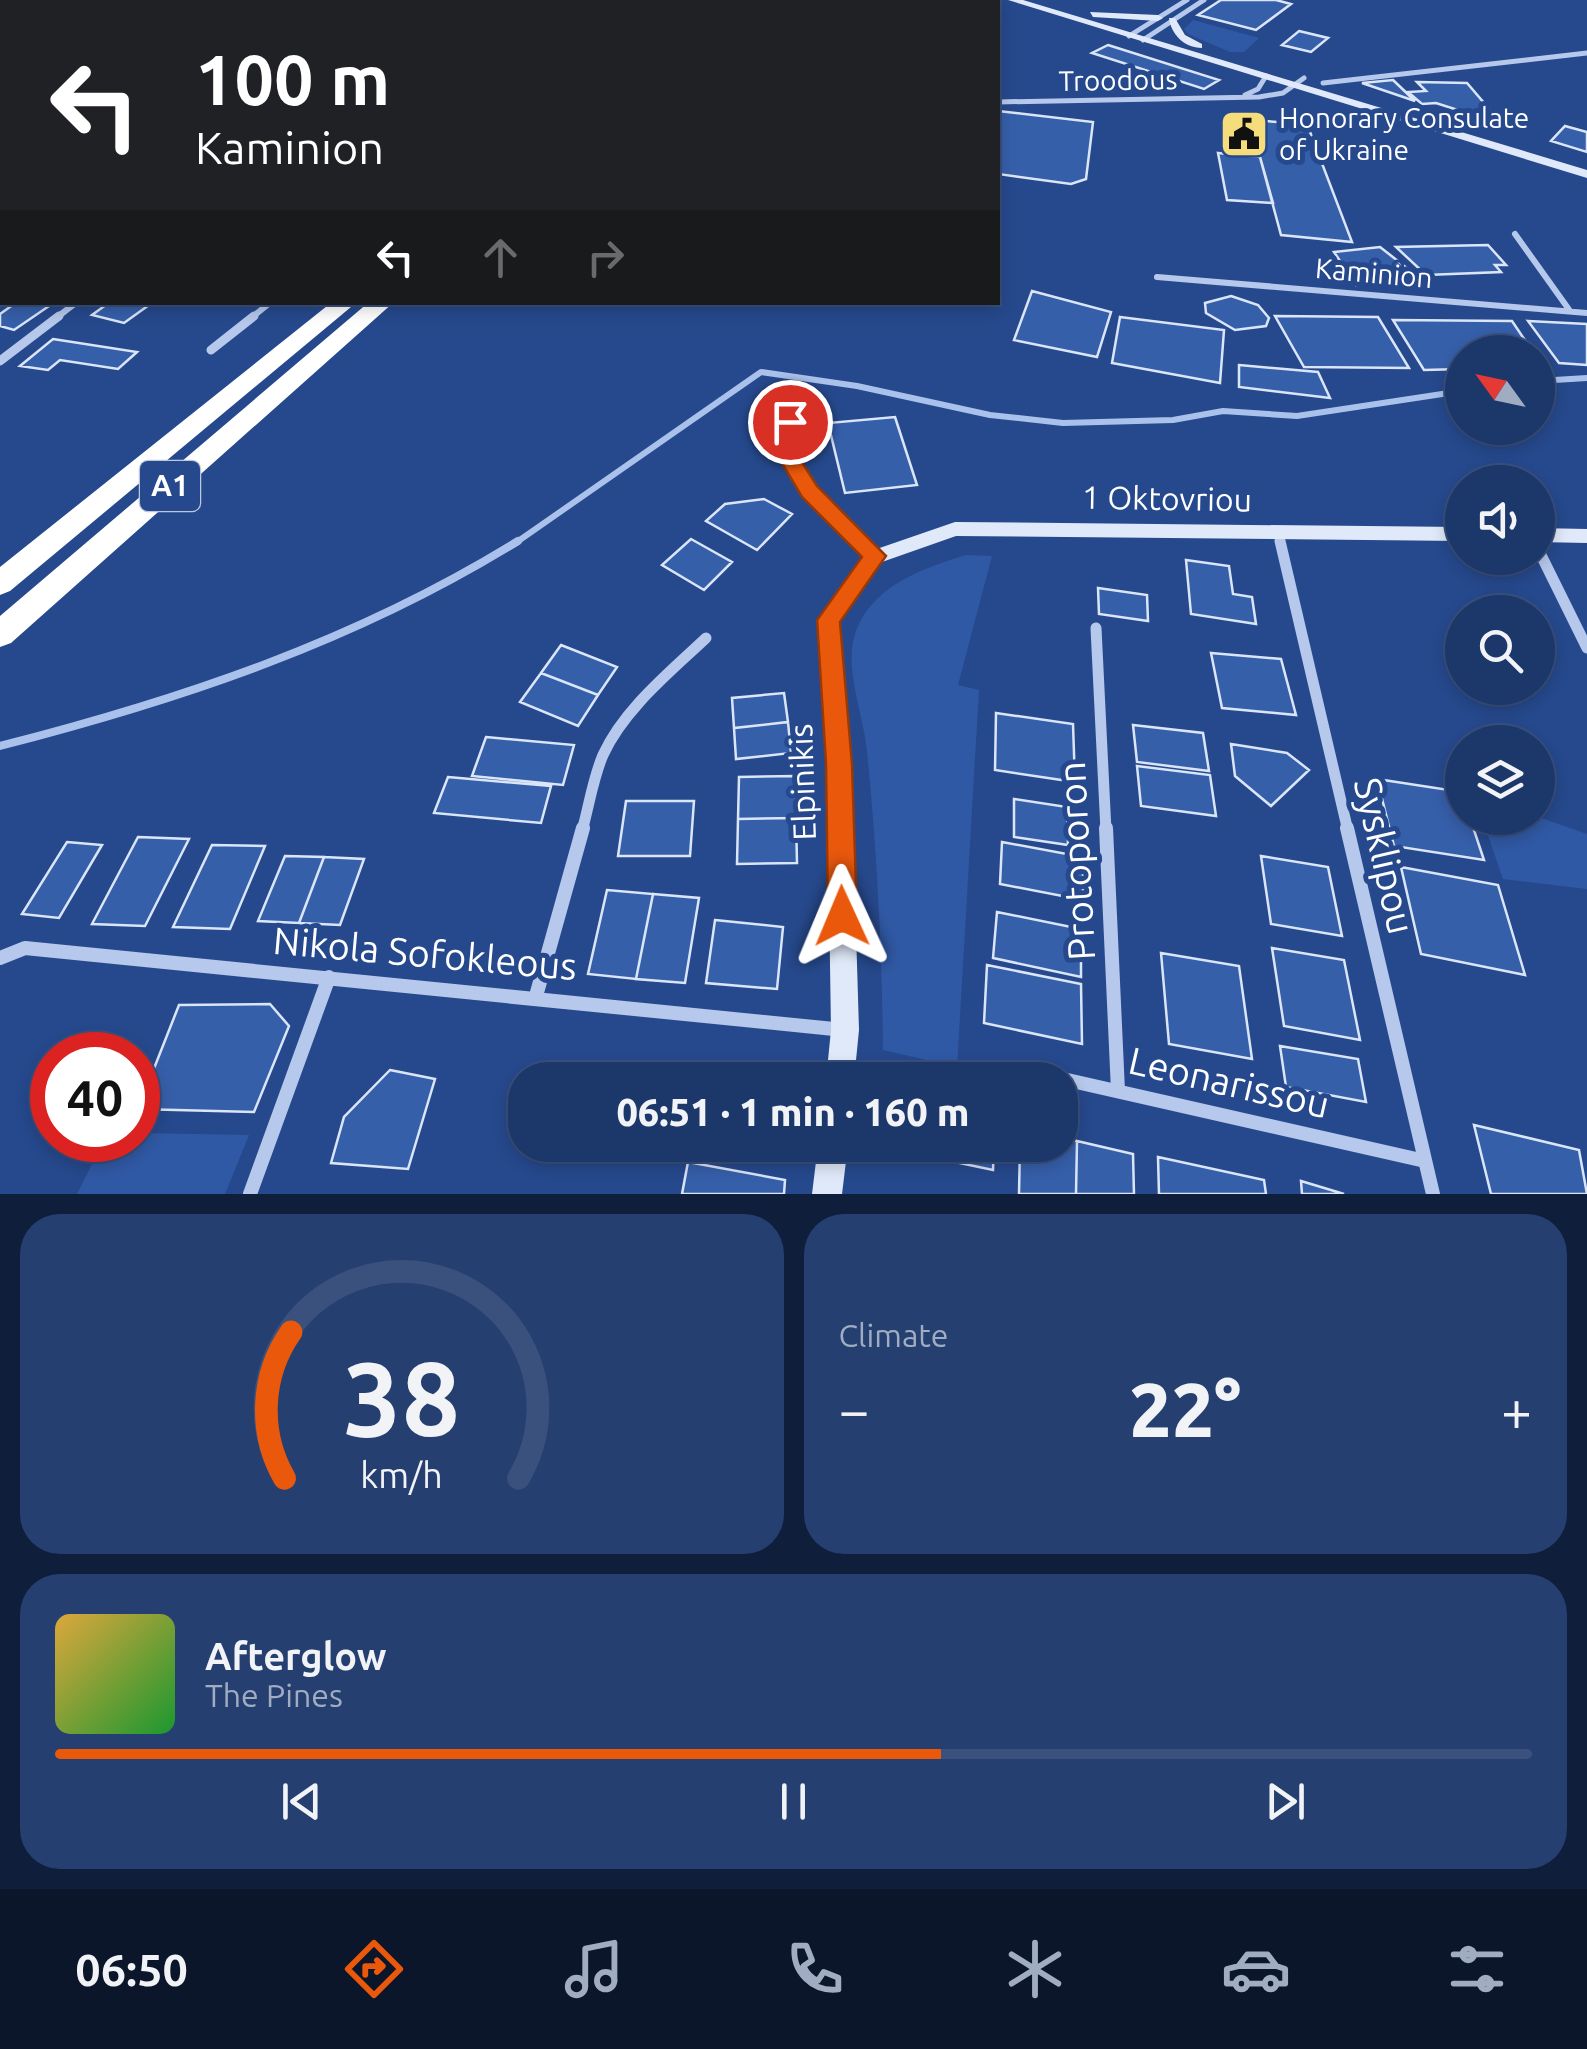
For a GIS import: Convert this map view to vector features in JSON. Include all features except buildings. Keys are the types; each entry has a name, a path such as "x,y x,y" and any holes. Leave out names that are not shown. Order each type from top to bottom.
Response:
{"highway":[{"name":"A1","path":"0,583 340,305"},
{"name":"A1","path":"0,634 381,305"}],"main road":[{"path":"1013,0 1129,36 1147,34 1198,46 1587,174"},
{"path":"1042,0 1266,76 1323,83 1587,163"},
{"path":"1086,13 1158,18"},
{"path":"1172,20 1181,37 1198,46"},
{"name":"1 Oktovriou","path":"875,556 955,529 1445,534"},
{"path":"1555,535 1587,536"},
{"name":"Elpinikis","path":"842,1062 845,1030 839,764 829,620 875,556"},
{"path":"827,1194 831,1162"}],"street":[{"path":"1147,34 1158,18 1187,0"},
{"path":"1147,34 1204,0"},
{"path":"1323,83 1587,52"},
{"path":"1240,98 1258,89 1266,76"},
{"name":"Troodous","path":"1000,102 1240,98 1283,93 1300,82"},
{"path":"1515,234 1570,311"},
{"name":"Kaminion","path":"1156,277 1587,313"},
{"path":"0,361 72,305"},
{"path":"211,350 266,305"},
{"path":"794,392 786,453 809,492 875,556"},
{"name":"Sysklipou","path":"1278,531 1433,1194"},
{"path":"1551,575 1587,648"},
{"name":"Protoporon","path":"1096,628 1118,1091"},
{"path":"536,996 603,756 619,727 649,692 706,638"},
{"name":"Nikola Sofokleous","path":"0,958 26,948 536,996 845,1030"},
{"path":"250,1194 329,977"},
{"name":"Leonarissou","path":"1078,1082 1425,1162"}],"shaded area":[{"path":"1193,20 1259,38 1244,52 1230,52 1188,34 1184,29"},
{"path":"966,555 992,556 958,685 979,690 957,1062 935,1062 883,1050 874,826 867,751 852,665 854,638 871,605 898,583"},
{"path":"1555,823 1587,834 1587,889 1503,879 1488,835 1555,835"},
{"path":"160,1133 249,1135 225,1194 77,1194 93,1162 160,1162"}],"waterway":[{"path":"514,544 761,372 857,386 990,415 1063,423 1173,420 1223,411 1297,416 1445,394"},
{"path":"1555,380 1587,378"},
{"path":"0,746 135,708 267,663 394,609 518,541"}],"place":[{"name":"Honorary Consulate of Ukraine","path":"1244,134"}],"route":[{"path":"790,422 786,453 809,492 875,556 829,620 839,764 842,916"}]}
